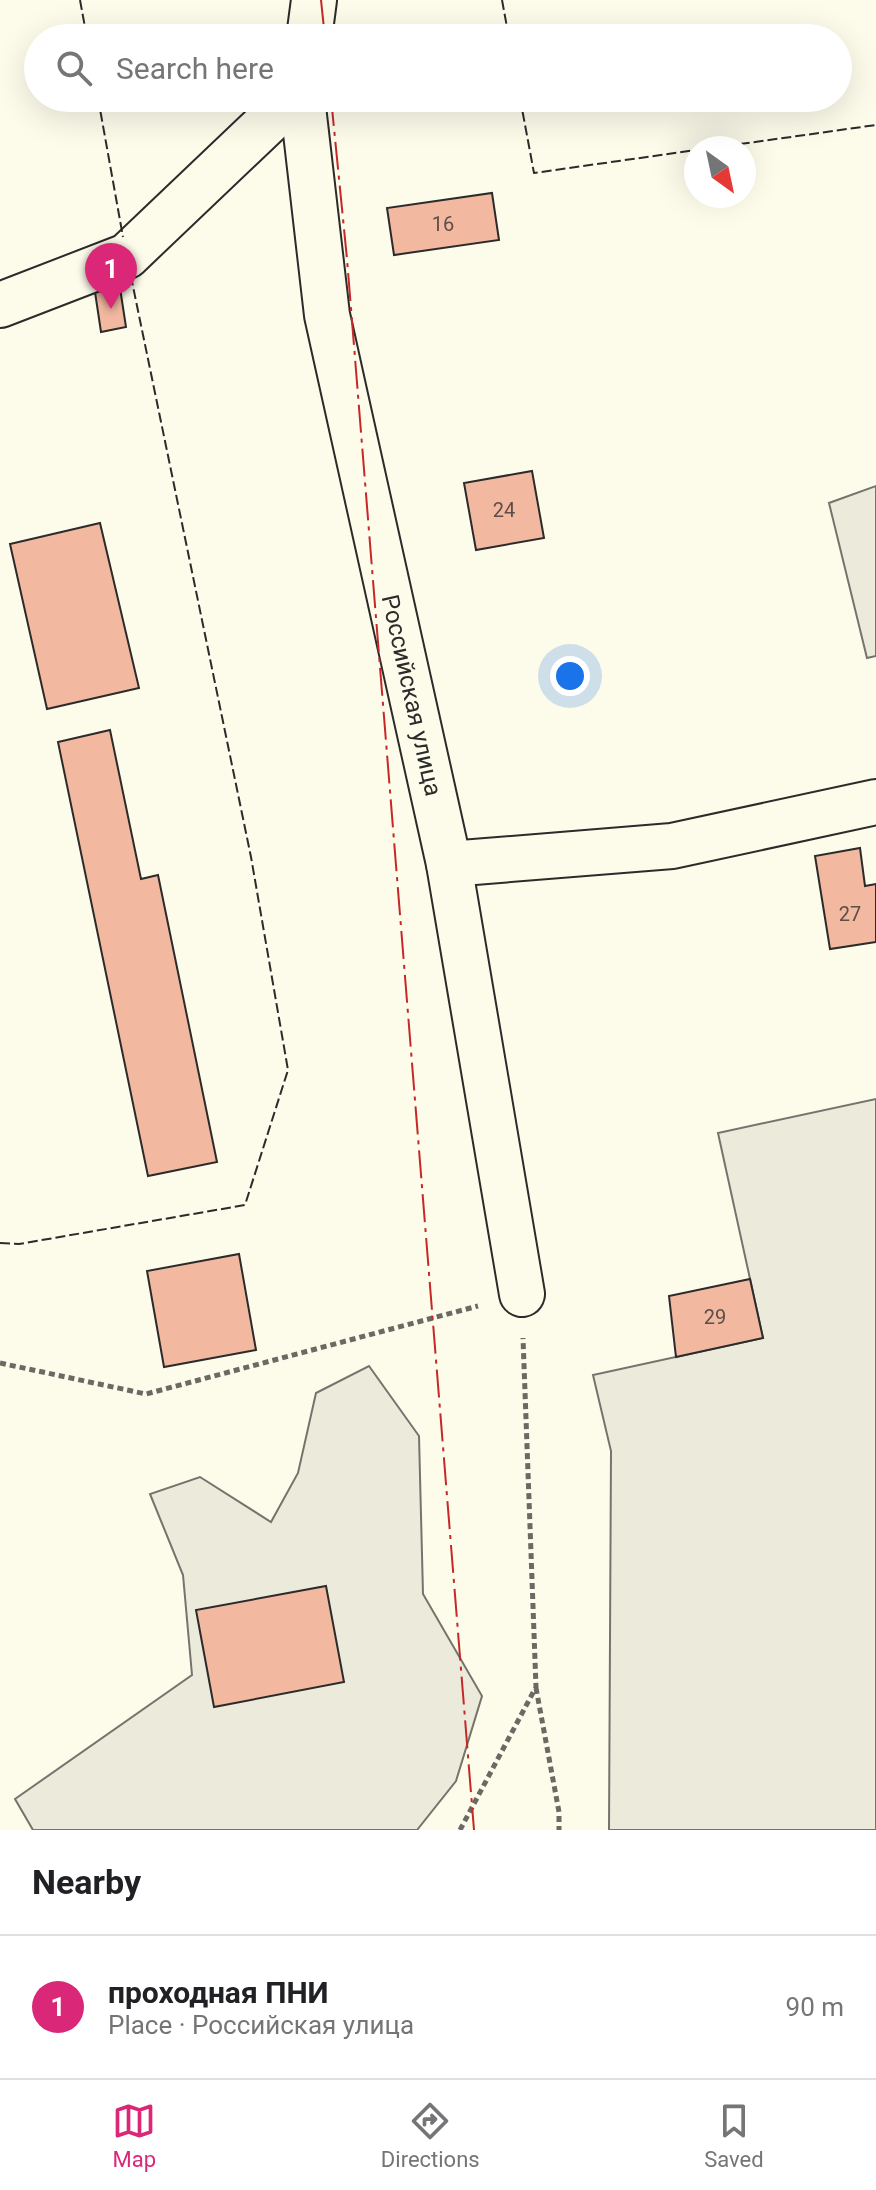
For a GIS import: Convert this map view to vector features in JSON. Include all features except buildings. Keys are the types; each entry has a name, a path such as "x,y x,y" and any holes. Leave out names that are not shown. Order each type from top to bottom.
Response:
{"street":[{"path":"311,24 314,0"},
{"path":"0,305 127,256 278,112"},
{"name":"Российская улица","path":"304,112 327,315 449,864 522,1294"},
{"path":"449,864 672,846 876,802"}],"path":[{"path":"0,1363 146,1394 522,1294 536,1687 559,1812 559,1830"},
{"path":"460,1830 536,1687"}],"shaded area":[{"path":"876,486 876,656 867,658 829,503"},
{"path":"876,1099 876,1830 609,1830 611,1451 593,1375 763,1338 718,1133"},
{"path":"369,1366 419,1436 423,1594 482,1696 456,1781 417,1830 33,1830 15,1799 192,1675 183,1575 150,1494 200,1477 271,1522 298,1473 316,1393"}],"fence":[{"path":"80,0 84,24"},
{"path":"502,0 506,24"},
{"path":"101,112 123,237"},
{"path":"523,112 534,173 684,152"},
{"path":"756,142 876,125"},
{"path":"0,1243 19,1244 245,1205 288,1070 251,857 130,272"}],"power":[{"path":"321,0 324,24"},
{"path":"332,112 347,259 474,1830"}],"place":[{"name":"проходная ПНИ","path":"111,309"}]}
